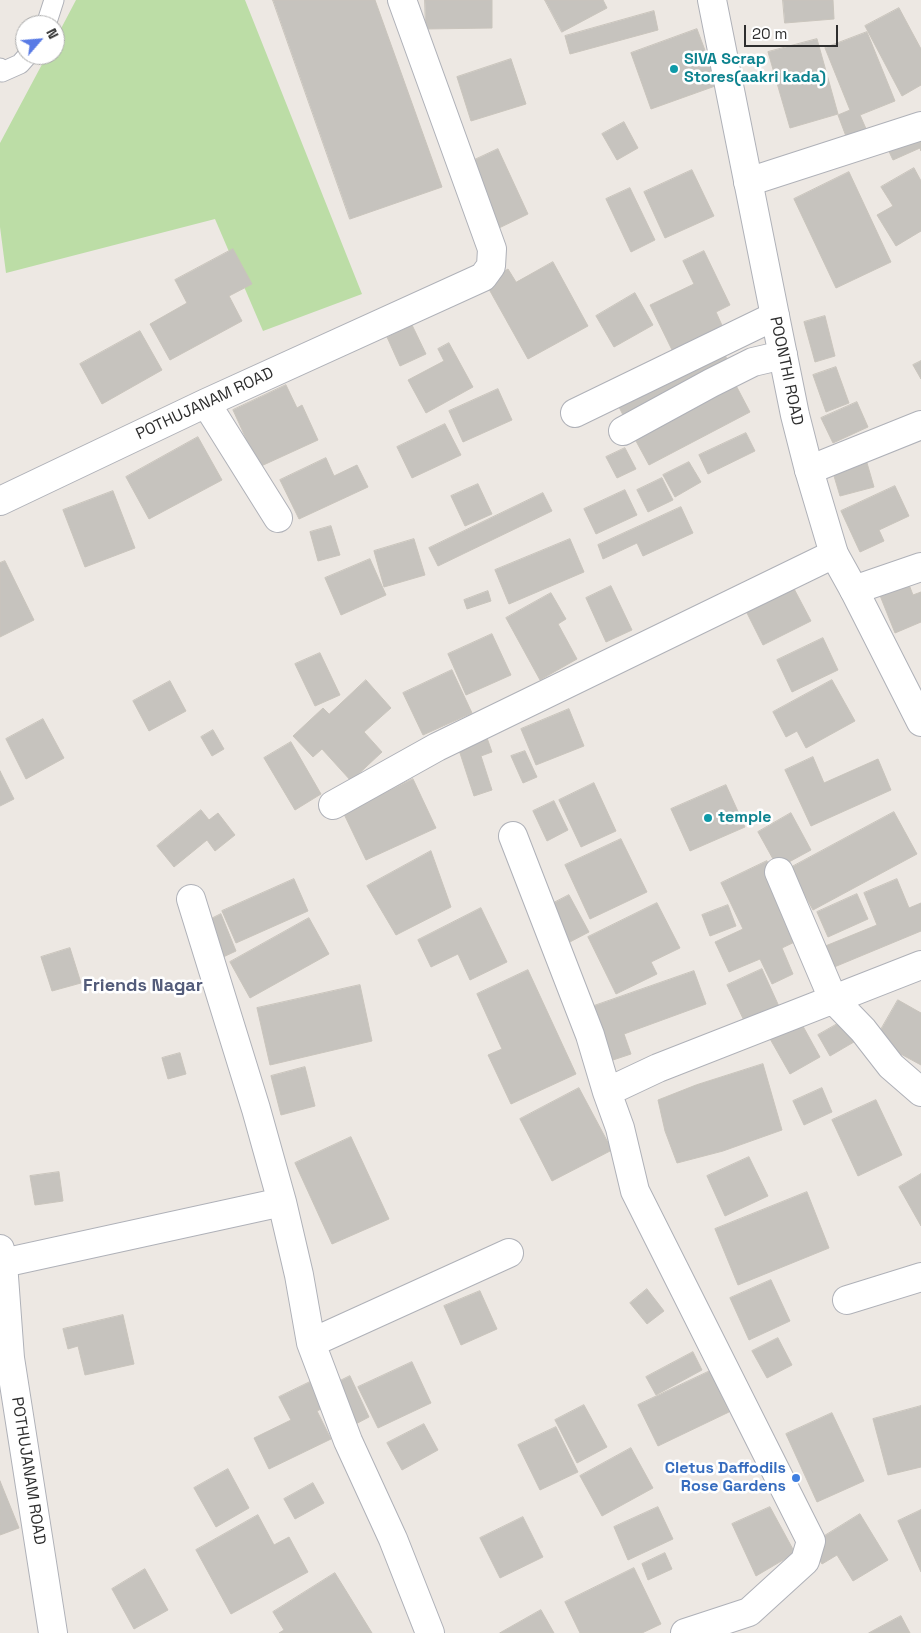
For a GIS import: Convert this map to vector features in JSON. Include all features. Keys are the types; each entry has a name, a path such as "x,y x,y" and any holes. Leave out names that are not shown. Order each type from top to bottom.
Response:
{"street":[{"name":"POTHUJANAM ROAD","path":"0,501 206,403 483,277 491,266 492,249 402,0"},
{"name":"POONTHI ROAD","path":"712,0 795,415 809,470 834,554 921,722"},
{"path":"748,182 921,126"},
{"path":"575,413 775,316"},
{"path":"623,431 710,383 753,362 783,356"},
{"path":"206,403 278,518"},
{"path":"809,470 921,425"},
{"path":"333,805 437,746 834,554"},
{"path":"854,590 921,567"},
{"path":"513,836 590,1035 620,1128 635,1191 811,1542 805,1561 749,1612 685,1633"},
{"path":"779,872 833,999 863,1030 891,1066 921,1092"},
{"path":"191,899 256,1109 282,1202 299,1275 311,1343 348,1441 393,1539 430,1633"},
{"path":"607,1092 658,1068 921,965"},
{"path":"1,1256 282,1202"},
{"path":"311,1343 509,1253"},
{"name":"POTHUJANAM ROAD","path":"1,1256 5,1358 53,1633"},
{"path":"847,1300 921,1277"}],"lane":[{"path":"49,15 54,0"},
{"path":"1,75 18,65"}],"green space":[{"path":"76,0 245,0 362,294 263,331 215,219 6,273 0,227 0,143 42,65 65,65 65,21"}],"building":[{"path":"273,0 375,0 442,187 350,219"},
{"path":"425,0 492,0 492,28 426,29"},
{"path":"545,0 603,0 607,8 562,32"},
{"path":"783,0 833,0 834,19 785,23"},
{"path":"899,8 921,49 921,85 902,96 865,26"},
{"path":"654,11 658,30 570,54 565,36"},
{"name":"SIVA Scrap Stores(aakri kada)","path":"697,29 718,85 651,109 631,53"},
{"path":"867,32 895,101 860,115 867,131 847,139 838,115 850,110 825,48"},
{"path":"817,39 838,114 790,128 768,52"},
{"path":"511,59 526,104 471,121 457,77"},
{"path":"624,122 638,148 617,160 602,134"},
{"path":"921,127 921,151 920,148 893,160 885,143"},
{"path":"498,149 528,214 499,228 468,163"},
{"path":"914,168 921,181 921,231 896,246 877,215 893,206 881,187"},
{"path":"692,170 714,216 665,238 644,192"},
{"path":"849,172 891,262 836,288 794,199"},
{"path":"630,188 655,240 631,252 606,199"},
{"path":"233,249 252,284 229,296 242,321 170,360 150,324 187,303 175,280"},
{"path":"704,251 730,305 716,312 725,332 675,356 650,305 694,284 683,261"},
{"path":"553,262 588,326 528,359 485,282 508,269 516,282"},
{"path":"635,293 653,325 614,347 596,316"},
{"path":"825,316 835,356 815,362 804,322"},
{"path":"412,325 426,354 400,366 387,337"},
{"path":"140,331 162,370 102,404 80,364"},
{"path":"449,343 473,387 426,413 408,380 444,361 438,349"},
{"path":"723,351 731,367 627,423 619,407"},
{"path":"921,361 921,379 913,365"},
{"path":"836,367 849,403 826,412 813,375"},
{"path":"731,376 750,412 649,465 630,430"},
{"path":"286,385 297,408 302,405 318,440 259,467 233,410"},
{"path":"498,389 512,420 463,442 449,411"},
{"path":"857,402 868,427 833,443 821,418"},
{"path":"445,424 461,455 412,478 397,447"},
{"path":"746,433 755,451 708,474 699,455"},
{"path":"198,437 222,480 149,519 126,477"},
{"path":"625,448 636,469 617,478 606,457"},
{"path":"865,456 874,487 840,496 831,466"},
{"path":"326,458 334,476 357,465 368,487 299,519 280,480"},
{"path":"689,462 701,482 675,497 663,475"},
{"path":"662,478 673,500 648,512 637,490"},
{"path":"478,484 492,514 465,526 451,496"},
{"path":"895,486 909,516 879,530 884,541 860,552 841,511"},
{"path":"625,490 637,515 596,534 584,509"},
{"path":"113,491 135,548 85,567 63,510"},
{"path":"543,493 552,511 438,566 429,548"},
{"path":"681,507 693,533 643,556 637,543 603,559 598,545"},
{"path":"331,526 340,555 318,561 310,532"},
{"path":"414,539 425,575 384,587 374,551"},
{"path":"570,539 584,572 509,604 495,570"},
{"path":"370,559 386,595 341,615 325,578"},
{"path":"5,561 34,620 0,637 0,563"},
{"path":"908,582 913,595 921,592 921,622 895,633 879,593"},
{"path":"791,583 811,621 763,645 744,607"},
{"path":"611,586 632,630 606,642 586,598"},
{"path":"488,591 491,601 467,609 464,600"},
{"path":"551,593 566,619 558,624 577,659 540,680 506,618"},
{"path":"492,634 511,675 466,695 448,654"},
{"path":"823,638 838,670 792,692 777,660"},
{"path":"320,653 340,695 315,706 295,664"},
{"path":"452,670 472,713 423,735 403,693"},
{"path":"366,680 391,708 364,732 382,752 351,781 322,749 313,757 293,736 323,708 329,714"},
{"path":"832,680 855,721 806,748 797,731 786,737 773,712"},
{"path":"170,681 186,711 149,731 133,701"},
{"path":"569,709 584,746 536,765 521,729"},
{"path":"43,719 64,758 26,779 6,739"},
{"path":"213,730 224,749 212,756 201,737"},
{"path":"486,735 492,752 481,756 492,790 474,796 457,744"},
{"path":"291,742 321,794 295,810 264,758"},
{"path":"525,751 537,777 523,783 511,756"},
{"path":"813,757 824,783 878,759 891,790 811,826 785,770"},
{"path":"0,771 14,799 0,806"},
{"path":"413,779 436,828 366,860 343,812"},
{"path":"594,783 616,831 581,847 559,800"},
{"name":"temple","path":"726,785 745,827 690,851 671,809"},
{"path":"554,801 568,830 547,841 533,811"},
{"path":"201,810 209,820 218,813 235,835 215,851 207,840 174,867 157,846"},
{"path":"894,812 917,854 813,910 790,868"},
{"path":"791,813 811,850 778,868 758,832"},
{"path":"621,839 647,892 590,919 565,865"},
{"path":"431,851 451,907 396,935 367,886"},
{"path":"767,861 803,938 782,948 793,974 772,984 760,959 729,972 715,942 743,929 721,883"},
{"path":"294,879 308,911 236,943 222,911"},
{"path":"897,879 909,908 921,903 921,931 827,970 818,949 877,925 864,893"},
{"path":"857,894 868,919 828,937 817,912"},
{"path":"569,895 589,932 566,944 546,907"},
{"path":"657,903 680,948 651,962 657,974 616,994 588,937"},
{"path":"728,905 736,926 710,936 702,915"},
{"path":"481,908 507,962 470,980 458,954 431,967 418,940"},
{"path":"221,914 236,951 221,958 205,922"},
{"path":"309,918 329,954 250,998 230,962"},
{"path":"70,948 81,983 52,991 41,957"},
{"path":"762,969 782,1013 748,1029 727,985"},
{"path":"528,970 576,1074 511,1104 488,1055 502,1049 477,994"},
{"path":"694,971 706,1004 624,1034 631,1054 613,1060 594,1006"},
{"path":"360,985 372,1041 270,1065 257,1008"},
{"path":"898,1000 921,1013 921,1065 875,1040"},
{"path":"848,1018 859,1039 830,1056 818,1035"},
{"path":"799,1019 820,1057 790,1074 769,1037"},
{"path":"180,1053 186,1074 168,1079 162,1058"},
{"path":"763,1064 782,1130 723,1151 677,1163 665,1131 658,1100 696,1085"},
{"path":"305,1067 315,1106 281,1115 271,1076"},
{"path":"579,1088 612,1150 552,1181 520,1119"},
{"path":"822,1088 832,1112 804,1125 793,1101"},
{"path":"876,1100 902,1155 858,1176 832,1120"},
{"path":"351,1137 389,1219 332,1244 295,1163"},
{"path":"749,1157 768,1196 725,1216 707,1176"},
{"path":"59,1172 63,1201 35,1205 30,1176"},
{"path":"921,1174 921,1226 899,1187"},
{"path":"807,1192 829,1248 738,1285 715,1229"},
{"path":"771,1280 790,1321 749,1340 730,1298"},
{"path":"647,1289 664,1311 647,1324 630,1303"},
{"path":"480,1291 497,1329 461,1345 444,1306"},
{"path":"123,1315 134,1364 85,1375 78,1346 68,1349 63,1329"},
{"path":"778,1338 792,1365 767,1378 752,1351"},
{"path":"693,1352 702,1370 656,1395 646,1377"},
{"path":"412,1362 431,1403 378,1428 358,1387"},
{"path":"710,1371 729,1412 658,1446 638,1405"},
{"path":"350,1376 369,1417 350,1427 330,1386"},
{"path":"310,1382 323,1408 317,1411 331,1439 269,1469 254,1438 291,1420 279,1397"},
{"path":"584,1405 607,1447 577,1463 555,1420"},
{"path":"921,1406 921,1467 888,1475 873,1419"},
{"path":"832,1413 864,1481 817,1502 786,1434"},
{"path":"424,1424 438,1450 402,1470 387,1443"},
{"path":"556,1427 578,1472 540,1490 518,1445"},
{"path":"631,1448 653,1488 602,1516 580,1476"},
{"path":"228,1469 249,1508 216,1527 194,1488"},
{"path":"0,1481 19,1528 0,1535"},
{"path":"313,1483 324,1503 295,1519 284,1499"},
{"path":"658,1507 673,1539 628,1560 614,1527"},
{"path":"770,1507 795,1553 756,1576 732,1524"},
{"path":"921,1510 921,1572 898,1521"},
{"path":"860,1514 888,1560 853,1581 837,1555 822,1564 810,1545"},
{"path":"258,1515 274,1545 289,1537 308,1572 231,1614 196,1550"},
{"path":"523,1517 543,1557 500,1578 480,1538"},
{"path":"665,1553 672,1569 648,1580 642,1564"},
{"path":"634,1568 661,1624 642,1633 580,1633 565,1602"},
{"path":"145,1569 168,1610 134,1629 112,1589"},
{"path":"335,1573 372,1633 279,1633 284,1630 273,1612"},
{"path":"541,1610 554,1633 500,1633"},
{"path":"901,1616 910,1633 869,1633"}],"place":[{"name":"SIVA Scrap Stores(aakri kada)","path":"674,69"},
{"name":"temple","path":"708,818"},
{"name":"Cletus Daffodils Rose Gardens","path":"796,1478"}],"district":[{"name":"Friends Nagar","path":"143,986"}]}
